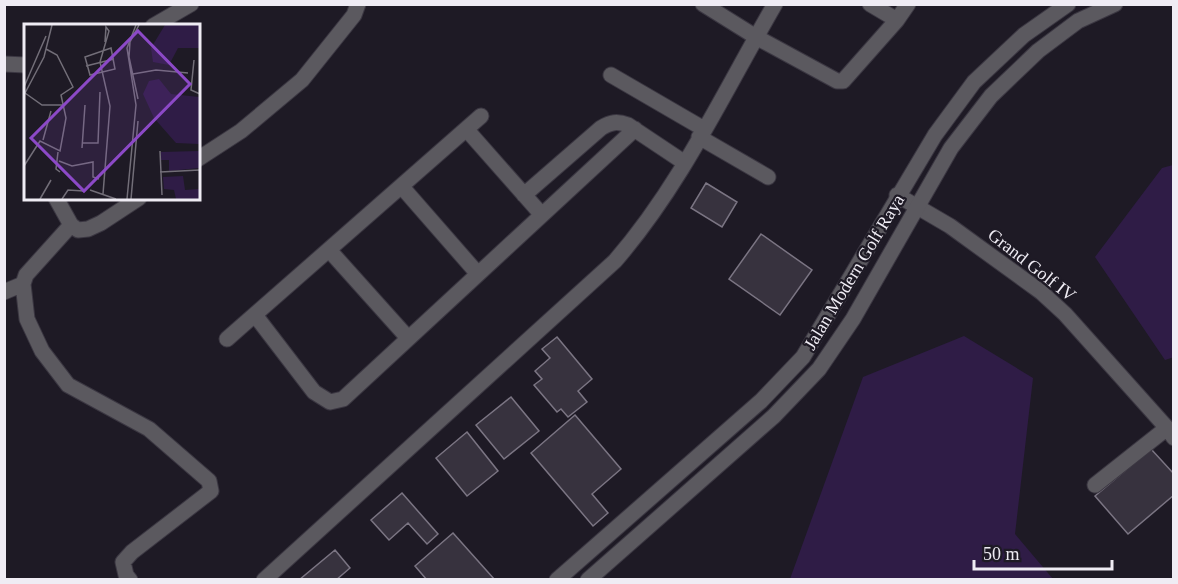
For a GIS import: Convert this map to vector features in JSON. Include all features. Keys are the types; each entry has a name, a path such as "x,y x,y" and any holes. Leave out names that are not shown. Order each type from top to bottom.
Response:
{"street":[{"path":"156,24 191,4"},
{"path":"200,158 241,131 302,80 354,15 358,4"},
{"path":"703,4 756,37 837,81 843,81 897,20 908,4"},
{"path":"264,579 615,261 643,230 667,195 775,4"},
{"path":"870,4 897,20"},
{"name":"Jalan Modern Golf Raya","path":"557,579 761,401 803,357 934,135 974,82 1023,35 1068,4"},
{"name":"Jalan Modern Golf Raya","path":"588,579 774,416 819,369 852,319 951,148 991,96 1038,51 1078,21 1115,4"},
{"path":"4,64 24,65"},
{"path":"611,75 768,177"},
{"path":"228,339 481,116"},
{"path":"524,195 601,128 610,123 619,122 635,129 685,162"},
{"path":"255,315 314,392 330,402 342,399 635,129"},
{"path":"467,130 542,215"},
{"path":"402,187 478,274"},
{"name":"Grand Golf IV","path":"897,195 950,226 1041,292 1065,314 1170,433"},
{"path":"57,200 71,225 78,230 88,229 101,223 136,200"},
{"path":"71,225 26,275 23,284 27,318 42,351 68,385 149,429 209,481 211,491 132,552 123,562 126,575 130,579"},
{"path":"330,251 408,338"},
{"path":"4,292 23,284"},
{"path":"1095,485 1170,433"}],"shaded area":[{"path":"1173,165 1174,357 1165,360 1095,257 1162,168"},
{"path":"964,336 1033,378 1015,534 1053,579 790,579 863,377"}],"building":[{"path":"706,183 737,202 722,227 691,208"},
{"path":"761,234 812,270 780,315 729,279"},
{"path":"557,337 592,379 578,391 587,402 568,417 561,409 557,412 534,385 542,379 535,371 550,358 542,349"},
{"path":"511,397 539,431 504,459 476,425"},
{"path":"575,415 621,469 592,494 608,513 593,526 531,453"},
{"path":"467,432 498,471 467,496 436,458"},
{"path":"1151,449 1174,474 1174,495 1128,534 1095,496"},
{"path":"402,493 438,534 427,544 408,523 389,540 371,520"},
{"path":"453,533 495,580 427,580 415,566"},
{"path":"335,550 350,568 336,580 299,580"}]}
